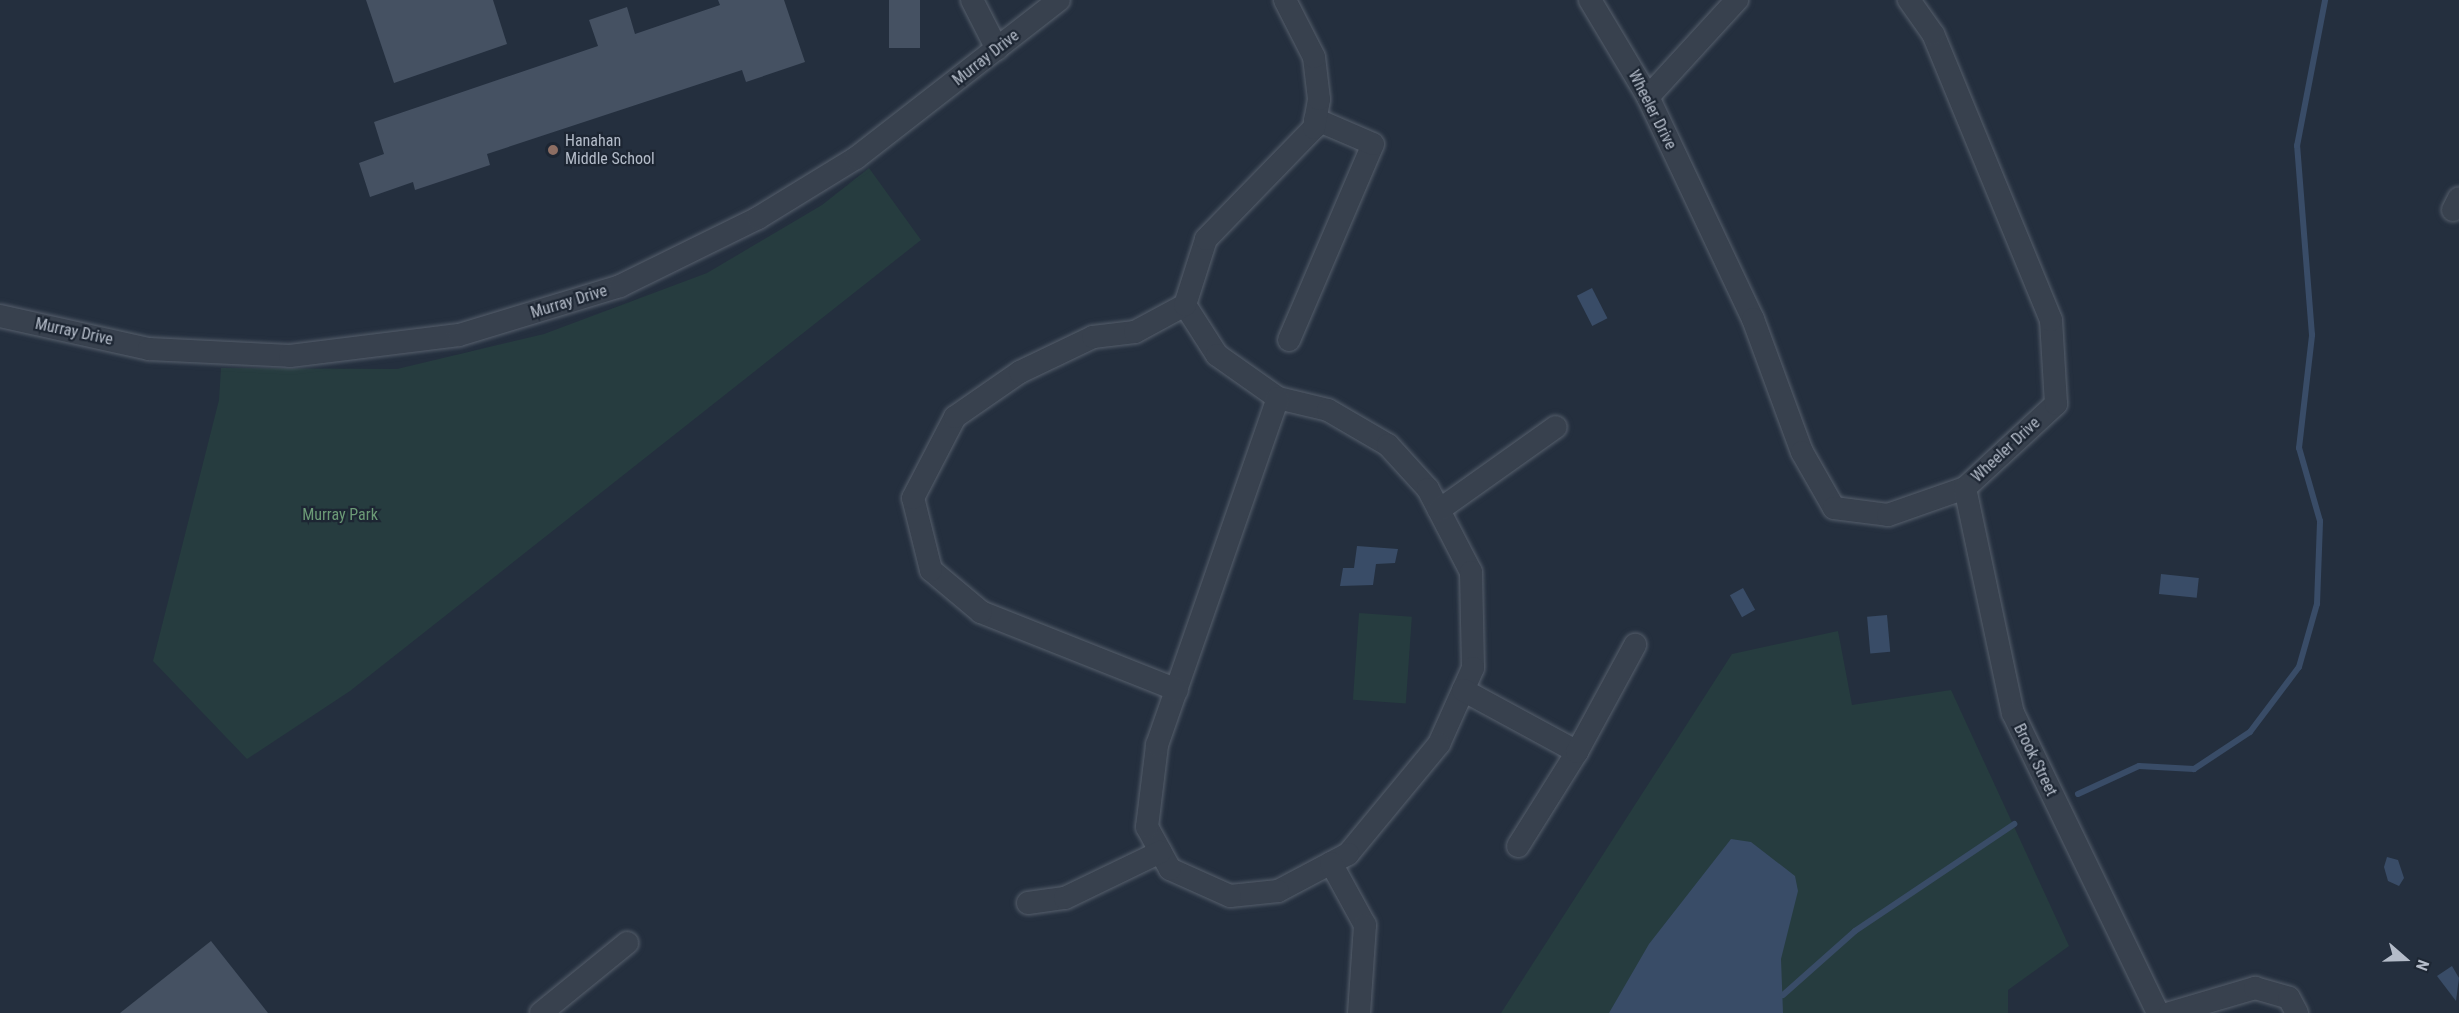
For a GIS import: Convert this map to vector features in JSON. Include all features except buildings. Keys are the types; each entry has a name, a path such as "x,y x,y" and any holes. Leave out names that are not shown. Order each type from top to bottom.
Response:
{"street":[{"path":"972,0 997,49"},
{"name":"Murray Drive","path":"0,316 149,349 290,356 459,335 620,286 758,218 856,158 1059,0"},
{"path":"1177,690 981,612 931,570 913,498 955,417 1020,372 1093,337 1135,332 1185,305 1206,239 1289,159 1315,120 1319,99 1314,57 1285,0"},
{"name":"Wheeler Drive","path":"1590,0 1648,97 1752,319 1802,452 1834,508 1888,515 1965,488 2056,404 2051,320 1933,34 1909,0"},
{"path":"1648,97 1737,0"},
{"path":"1289,340 1373,144 1315,120"},
{"path":"1185,305 1217,355 1278,398 1328,410 1388,446 1428,489 1471,572 1473,668 1439,744 1348,854 1278,891 1230,896 1170,869 1147,828 1157,745 1278,398"},
{"path":"1439,510 1556,427"},
{"name":"Brook Street","path":"1965,488 2013,713 2158,1013"},
{"path":"1518,846 1576,752 1635,645"},
{"path":"1463,690 1576,752"},
{"path":"1028,903 1065,898 1160,852"},
{"path":"1331,863 1365,925 1359,1013"},
{"path":"541,1013 627,943"},
{"path":"2170,1013 2255,988 2289,998 2297,1013"}],"green space":[{"name":"Murray Park","path":"869,168 921,240 350,691 247,759 153,661 219,400 221,368 397,369 544,334 707,273 822,205"},
{"path":"1359,613 1412,617 1406,703 1353,700"},
{"path":"1838,631 1852,705 1951,690 2069,946 2008,990 2008,1013 1501,1013 1732,654"}],"water":[{"path":"1592,288 1607,318 1592,326 1577,296"},
{"path":"1357,546 1398,549 1395,563 1376,564 1373,585 1340,586 1343,568 1354,568"},
{"path":"2161,574 2199,578 2197,598 2159,594"},
{"path":"1743,588 1755,610 1742,617 1730,595"},
{"path":"1887,615 1890,652 1870,654 1867,617"},
{"path":"1731,839 1751,842 1795,876 1798,891 1781,959 1783,1013 1609,1013 1649,944"},
{"path":"2387,857 2398,860 2404,878 2399,886 2388,881 2384,867"},
{"path":"2452,966 2459,978 2456,1001 2437,976"}],"waterway":[{"path":"2078,794 2139,766 2194,769 2250,732 2299,667 2317,604 2320,521 2299,448 2312,335 2297,146 2325,0"},
{"path":"1783,995 1855,931 2014,824"}],"place":[{"name":"Hanahan Middle School","path":"553,150"}]}
